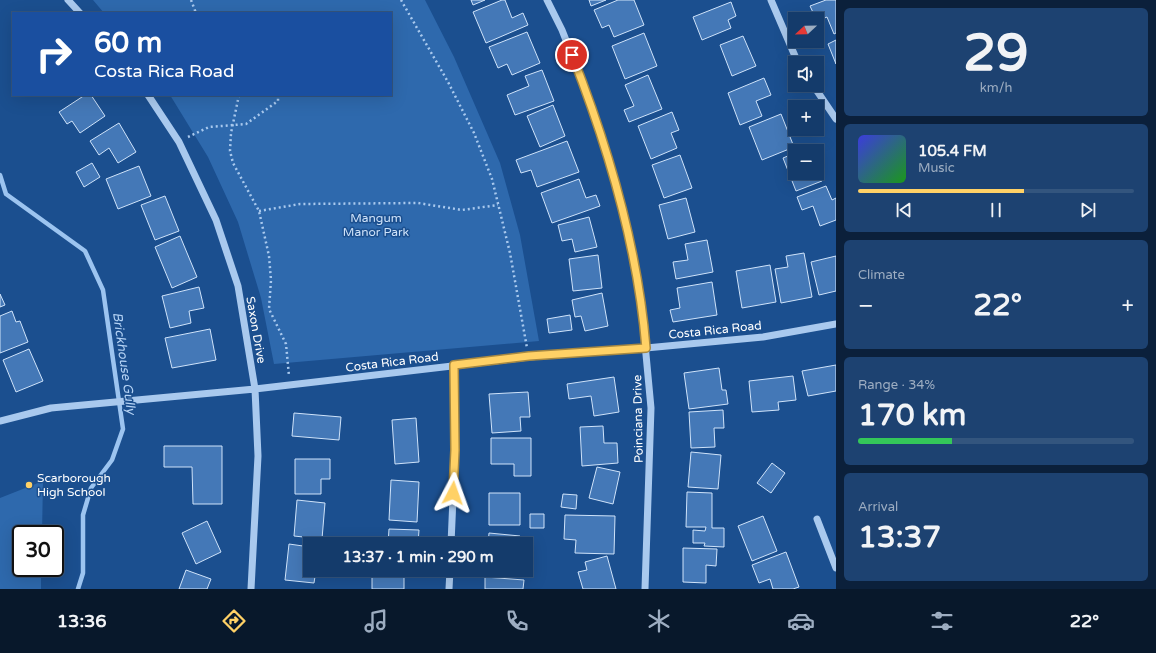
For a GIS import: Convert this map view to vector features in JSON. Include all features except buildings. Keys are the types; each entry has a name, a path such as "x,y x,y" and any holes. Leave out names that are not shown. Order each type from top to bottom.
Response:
{"street":[{"path":"68,0 79,12"},
{"name":"Poinciana Drive","path":"547,0 562,30 582,81 611,168 632,249 641,301 651,408 646,589"},
{"path":"771,0 795,56"},
{"path":"818,92 836,119"},
{"name":"Saxon Drive","path":"149,96 179,142 216,220 238,286 255,389 258,456 251,589"},
{"name":"Costa Rica Road","path":"0,421 51,408 255,389 529,356 646,348 763,337 836,324"},
{"path":"451,537 455,450 454,365"},
{"path":"817,520 836,568"},
{"path":"449,589 450,577"}],"path":[{"path":"191,0 196,12"},
{"path":"402,0 474,132 492,179 510,253 529,356"},
{"path":"239,96 232,126 230,151 233,163 259,211 269,256 271,280 269,309 286,344 290,385"},
{"path":"179,142 208,127 246,124 278,101 278,96"},
{"path":"259,211 300,204 418,203 462,210 498,206"}],"green space":[{"name":"Mangum Manor Park","path":"93,0 425,0 454,57 500,163 520,235 539,341 274,364 261,298 238,222 208,157 171,96 392,96 392,12 103,12"},
{"path":"43,481 42,525 12,525 12,577 41,577 41,589 0,589 0,498"}],"waterway":[{"name":"Brickhouse Gully","path":"0,175 6,194 85,251 103,290 123,429 112,460 91,488 83,515 83,573 78,589"}],"place":[{"name":"Scarborough High School","path":"29,485"}],"route":[{"path":"453,493 455,450 454,365 529,356 646,348 641,301 632,249 611,168 572,55"}]}
